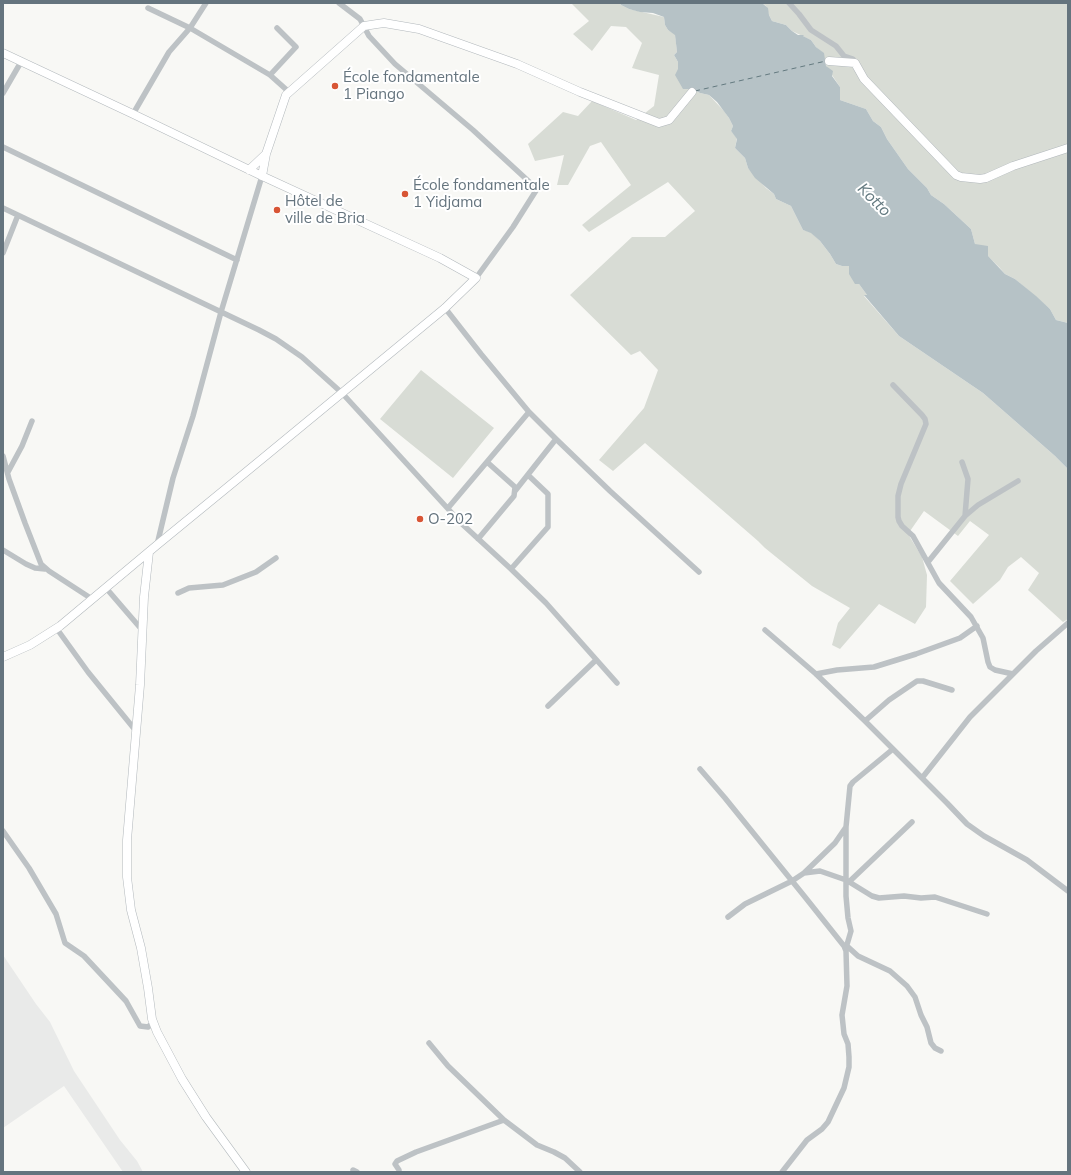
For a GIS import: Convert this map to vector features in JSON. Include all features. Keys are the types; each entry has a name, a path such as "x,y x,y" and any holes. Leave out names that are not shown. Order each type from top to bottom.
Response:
{"main road":[{"path":"262,176 266,154 285,98 289,92 364,26 384,23 419,29 517,64 580,92 659,123 669,120 692,92"},
{"path":"3,54 440,258 476,278 445,308 157,544 106,588 56,628 30,645 3,657"},
{"path":"829,61 855,63 864,79 956,175 961,177 980,179 986,178 1013,166 1068,148"},
{"path":"249,170 266,154"},
{"path":"149,552 144,597 140,685 126,840 127,877 131,910 141,948 153,1023 156,1032 182,1079 206,1117 246,1172"}],"street":[{"path":"133,114 169,52 190,28 206,3"},
{"path":"339,3 360,19 371,39 398,67 473,130 537,189 513,227 476,278"},
{"path":"788,3 811,30 836,46 844,56 853,59 853,62"},
{"path":"148,8 190,28 270,75 289,92"},
{"path":"270,75 296,46 277,28"},
{"path":"3,93 21,62"},
{"path":"3,147 237,260"},
{"path":"157,544 173,478 193,416 221,312 262,176"},
{"path":"3,208 259,330 292,349 342,393 461,523 546,603 617,683"},
{"path":"3,253 18,215"},
{"path":"445,308 529,412 634,513 699,572"},
{"path":"893,384 922,414 926,424 901,484 898,496 898,517 902,526 913,536 939,583 969,614 984,642 990,667 994,670 1013,674"},
{"path":"448,508 529,412"},
{"path":"8,472 22,446 32,421"},
{"path":"478,539 504,510 514,496 515,492 556,439"},
{"path":"3,456 24,524 41,564 45,569 92,599"},
{"path":"487,462 515,487 515,492"},
{"path":"962,462 968,479 965,516"},
{"path":"511,569 548,527 548,494 528,475"},
{"path":"3,482 9,479"},
{"path":"928,562 965,516 978,505 1018,481"},
{"path":"3,550 26,564 35,568 45,569"},
{"path":"178,593 189,588 223,585 256,572 276,558"},
{"path":"106,588 143,631"},
{"path":"922,778 970,717 1036,651 1068,623"},
{"path":"816,674 837,670 869,668 888,663 960,638 976,626"},
{"path":"56,628 88,672 136,731"},
{"path":"765,630 816,674 865,721 967,824 984,836 1027,860 1068,891"},
{"path":"548,706 596,660"},
{"path":"865,721 889,700 917,681 923,680 952,690"},
{"path":"782,1172 806,1140 828,1122 844,1088 849,1066 848,1044 844,1034 842,1018 847,986 846,947 851,931 848,918 846,827 850,786 893,749"},
{"path":"700,769 846,947 858,956 890,972 907,986 915,997 921,1017 927,1027 931,1043 935,1048 941,1051"},
{"path":"848,880 875,858 912,822"},
{"path":"728,917 745,904 792,881 804,873 835,843 846,827"},
{"path":"3,831 33,874 56,914 65,943 84,956 126,1002 140,1026 148,1027 153,1023"},
{"path":"804,873 820,871 848,880 872,896 879,898 904,896 921,898 935,897 987,914"},
{"path":"429,1043 448,1066 504,1120 537,1145 565,1158 580,1172"},
{"path":"399,1172 395,1164 397,1161 416,1152 504,1120"}],"shaded area":[{"path":"571,3 620,3 629,9 664,17 665,25 668,30 675,34 677,52 674,55 678,62 678,69 692,89 709,95 724,111 733,126 731,131 737,138 735,148 745,158 748,168 766,188 774,194 776,199 791,206 803,230 811,232 820,241 836,264 849,266 867,295 864,296 899,336 983,393 1068,469 1068,619 1063,622 1028,590 1039,573 1021,557 1008,567 1000,580 973,604 950,581 989,535 970,521 958,536 924,511 908,534 922,557 927,575 926,607 915,624 879,604 840,649 832,645 838,623 850,608 812,586 765,548 645,443 613,471 599,460 644,408 658,370 640,351 631,355 570,295 632,237 665,237 695,211 668,182 589,232 582,225 631,185 601,142 590,146 568,185 557,185 564,155 535,161 528,144 563,112 578,116 592,101 636,120 654,106 659,75 632,68 642,43 626,27 611,26 592,51 573,34 589,21"},
{"path":"762,3 1068,3 1068,323 1056,320 1050,309 1015,279 1005,274 975,244 971,229 944,204 931,195 927,188 908,169 887,139 881,127 873,121 866,109 840,100 840,87 826,66 823,53 811,40 792,31 786,25 772,21 766,6"},
{"path":"421,370 494,428 453,478 380,419"},
{"path":"3,955 50,1022 74,1071 120,1140 137,1161 143,1172 123,1172 64,1086 3,1128"}],"water":[{"name":"Kotto","path":"620,3 762,3 768,8 772,21 786,25 798,35 804,35 803,36 811,40 816,47 824,53 826,66 833,71 832,76 840,87 840,100 866,109 873,121 881,127 887,139 908,169 927,188 931,195 944,204 971,229 975,244 988,246 988,256 1005,274 1015,279 1036,296 1050,309 1056,320 1068,323 1068,469 983,393 899,336 864,295 867,295 859,284 855,284 849,274 849,266 836,264 820,241 811,233 803,230 791,206 776,199 774,194 755,178 748,168 745,158 735,148 737,139 731,131 733,126 717,102 709,95 692,89 683,89 675,75 678,69 678,62 674,55 677,52 675,35 668,30 665,25 664,17 653,13 629,9"}],"ferry route":[{"path":"695,91 826,61"}],"place":[{"name":"École fondamentale 1 Piango","path":"335,86"},
{"name":"École fondamentale 1 Yidjama","path":"405,194"},
{"name":"Hôtel de ville de Bria","path":"277,210"},
{"name":"O-202","path":"420,519"}]}
